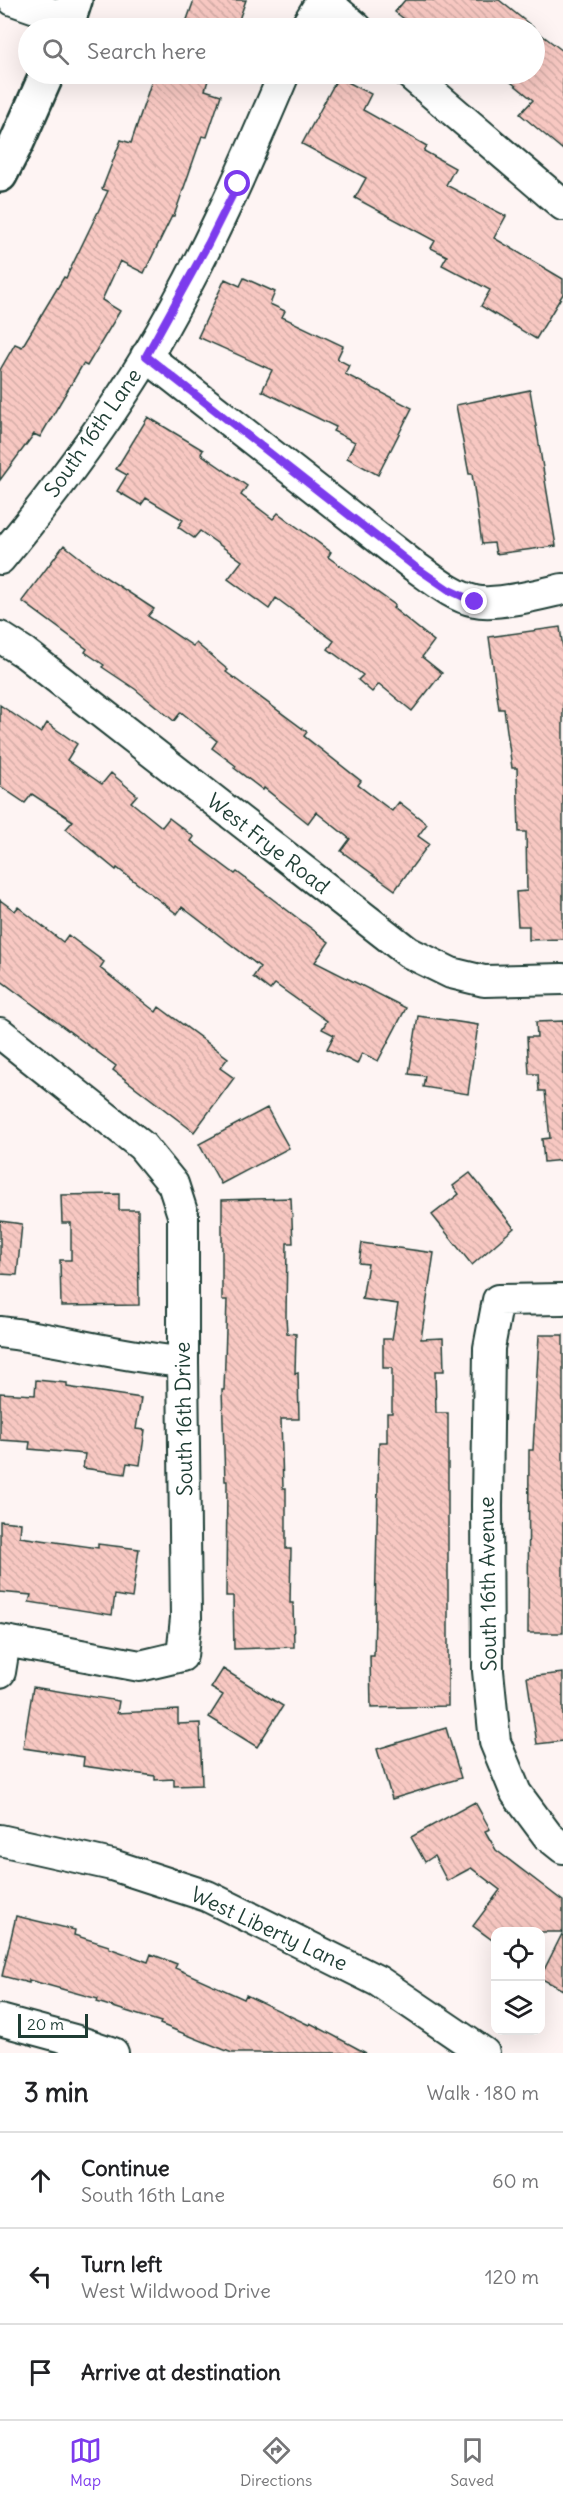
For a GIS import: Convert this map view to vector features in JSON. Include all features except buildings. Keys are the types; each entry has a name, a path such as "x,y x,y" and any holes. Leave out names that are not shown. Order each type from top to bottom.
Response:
{"main road":[{"path":"0,175 43,84"}],"street":[{"path":"13,0 70,16"},
{"path":"311,18 323,0 345,18"},
{"name":"South 16th Lane","path":"0,559 71,466 146,356 208,244 238,184 280,84"},
{"path":"422,84 563,204"},
{"path":"146,356 414,566 449,590 475,602 503,600 563,589"},
{"name":"West Frye Road","path":"0,637 25,653 408,952 451,974 484,981 563,978"},
{"name":"South 16th Drive","path":"0,1033 142,1146 173,1184 183,1215 186,1618 182,1656 140,1666 2,1640"},
{"name":"South 16th Avenue","path":"563,1299 498,1300 489,1348 487,1505 488,1671 495,1743 516,1792 548,1836 563,1848"},
{"path":"0,1332 82,1344 150,1359 183,1362"},
{"path":"0,1672 2,1640"},
{"name":"West Liberty Lane","path":"0,1840 112,1865 207,1896 378,1981 484,2053"},
{"path":"0,2020 113,2053"}],"route":[{"path":"238,184 175,306 146,356 414,566 449,590 475,602"}]}
